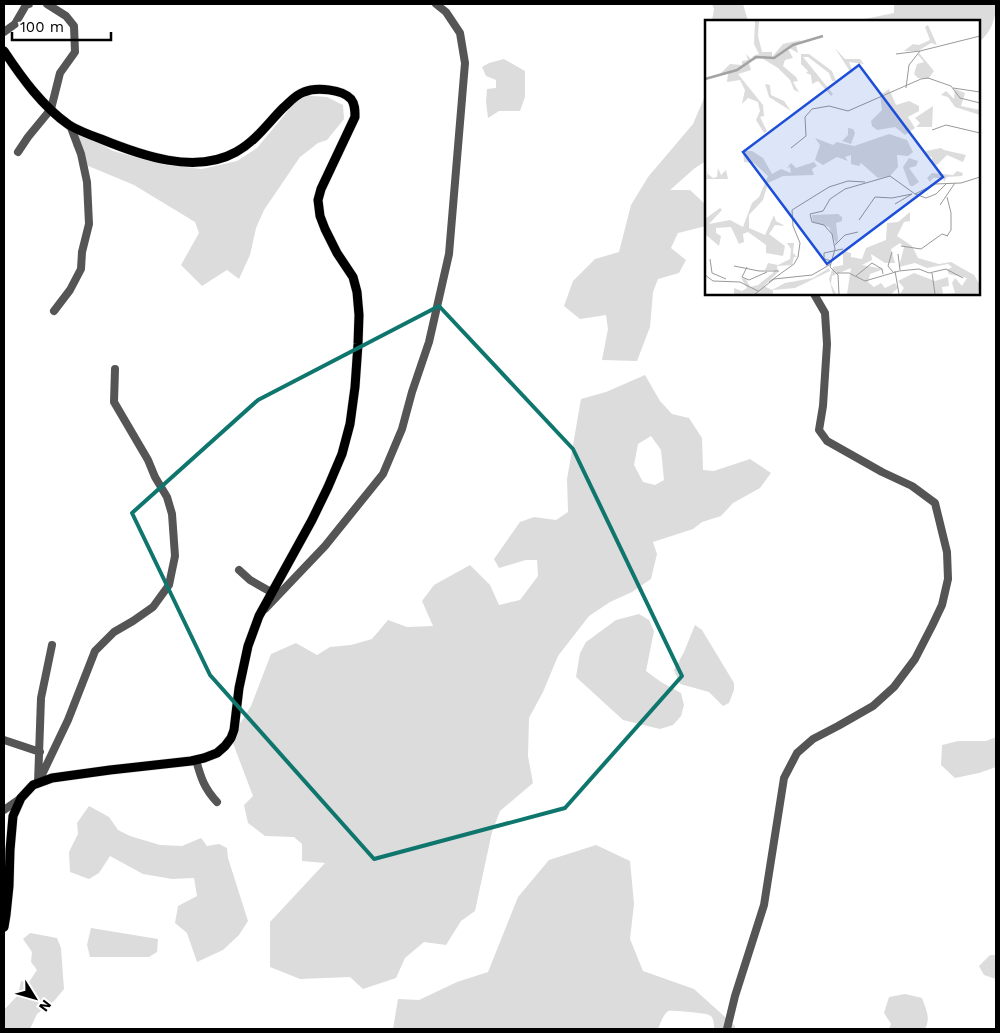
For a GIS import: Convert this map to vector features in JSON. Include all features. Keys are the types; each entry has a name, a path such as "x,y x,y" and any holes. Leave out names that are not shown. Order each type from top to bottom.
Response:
{"main road":[{"path":"4,51 26,82 51,109 70,125 116,146 152,158 170,161 197,162 216,160 236,152 253,140 296,96 306,91 330,90 340,92 350,98 354,105 355,117 321,189 318,200 320,216 325,228 337,253 353,277 358,292 359,315 355,387 350,424 342,454 312,520 259,616 248,646 242,671 234,730 231,738 217,753 196,760 52,778 33,785 21,798 13,816 9,886 4,927"}],"street":[{"path":"4,32 15,24 26,5 29,4"},
{"path":"18,152 51,109 60,73 75,52 74,26 66,16 47,4"},
{"path":"259,616 325,546 383,474 402,429 429,342 449,254 464,63 460,33 446,12 436,4"},
{"path":"54,311 70,290 81,268 82,252 89,224 87,182 81,154 70,125"},
{"path":"726,1029 764,905 784,778 797,753 813,739 873,706 894,687 915,659 932,626 942,605 948,579 947,552 935,503 912,486 882,472 827,440 819,430 823,406 827,344 825,313 815,295"},
{"path":"38,783 68,720 95,650 114,632 153,607 169,585 176,556 172,514 167,497 114,402 115,369"},
{"path":"239,570 250,580 271,592"},
{"path":"38,783 41,698 52,645"},
{"path":"4,740 40,752"},
{"path":"196,760 208,791 218,802"},
{"path":"4,810 21,798"}],"highlighted area":[{"path":"439,306 573,449 682,676 565,808 374,859 210,675 132,513 258,400"}],"shaded area":[{"path":"712,4 743,4 748,20 712,20 714,9"},
{"path":"894,4 996,4 992,25 980,41 980,20 860,20 894,13"},
{"path":"504,59 525,71 525,97 520,111 499,111 488,118 487,89 496,88 496,80 486,76 482,67"},
{"path":"301,95 327,97 343,105 344,119 327,140 318,143 300,157 264,210 256,228 250,255 239,279 227,270 202,286 181,265 199,233 195,222 134,185 86,165 73,146 75,130 113,151 166,165 202,169 237,161 257,148"},
{"path":"705,96 705,162 670,190 690,190 705,204 705,226 678,233 671,248 686,260 679,273 658,279 653,292 650,327 637,361 602,360 608,329 606,315 580,319 564,306 573,281 595,259 619,252 631,205 648,177 693,124"},
{"path":"645,375 660,401 672,414 689,418 702,438 703,470 714,471 750,459 771,473 760,488 733,503 721,516 702,522 693,529 653,542 657,554 651,579 589,616 558,656 543,692 529,718 528,756 533,783 500,811 492,832 475,911 461,921 446,945 424,942 405,958 396,978 363,989 350,977 300,979 270,967 270,922 325,863 302,861 302,844 294,837 265,836 248,823 244,805 253,796 231,738 251,706 271,654 296,643 317,655 330,647 351,645 372,639 388,620 407,627 433,626 422,601 434,585 470,565 490,585 499,605 520,600 538,576 537,560 526,560 499,568 494,559 520,522 534,517 556,520 568,512 567,479 581,399 606,392","holes":["651,436 661,450 664,480 655,485 643,482 634,465 638,444"]},
{"path":"639,614 649,620 654,631 646,671 681,693 684,705 681,716 673,725 660,729 623,720 576,677 580,653 586,642 616,620"},
{"path":"695,625 702,630 734,683 734,690 729,703 723,706 709,692 680,684 674,670"},
{"path":"996,737 996,767 955,778 941,765 942,745 958,741 986,741"},
{"path":"89,806 109,817 118,830 130,836 160,845 182,846 201,838 207,846 219,844 227,848 228,858 248,921 239,935 223,950 197,962 187,933 175,923 178,906 197,896 194,878 172,879 143,874 110,856 99,873 89,879 70,872 69,852 78,834 77,823"},
{"path":"596,845 630,861 634,904 630,939 643,971 694,989 735,1026 735,1029 714,1029 712,1017 708,1014 668,1011 658,1029 393,1029 398,999 419,1000 457,982 488,972 518,897 549,860"},
{"path":"91,928 158,939 157,952 149,957 90,957 87,945"},
{"path":"30,933 57,938 61,948 64,989 54,1001 37,1014 30,1029 4,1029 4,1010 18,995 21,981 29,982 37,970 31,962 32,952 23,939"},
{"path":"990,955 996,955 996,979 984,975 979,966"},
{"path":"905,994 922,998 928,1017 925,1029 889,1029 891,1024 884,1013 889,997"}]}
